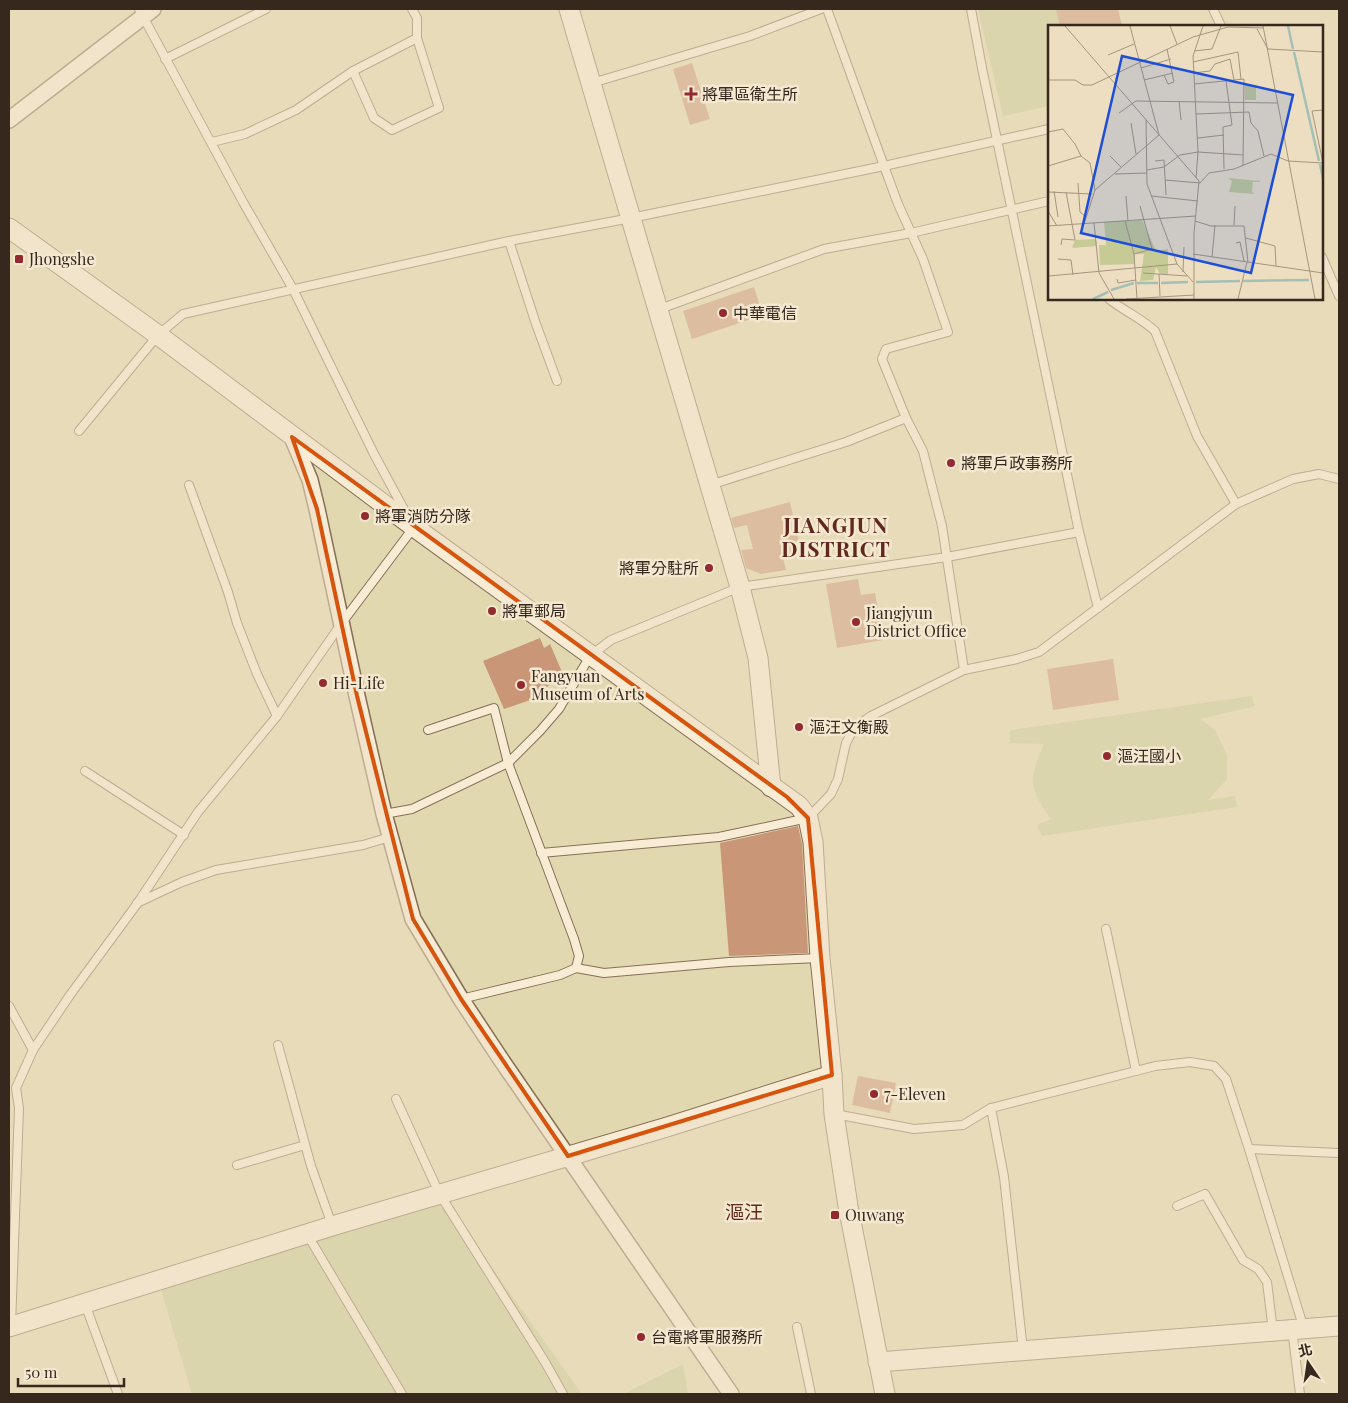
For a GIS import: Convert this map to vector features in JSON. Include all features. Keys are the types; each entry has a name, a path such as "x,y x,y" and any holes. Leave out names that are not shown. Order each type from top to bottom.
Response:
{"street":[{"path":"569,9 740,587 758,658 771,787"},
{"path":"9,120 145,11"},
{"path":"9,228 158,335 292,437 590,656 799,806 808,818 813,842 820,958 834,1114 848,1206 885,1394"},
{"path":"292,437 310,480 384,814 413,919 461,999 731,1394"},
{"path":"10,1326 439,1193 668,1127 832,1075"},
{"path":"878,1362 1339,1326"}],"lane":[{"path":"166,59 266,9"},
{"path":"353,71 374,118 392,130 439,108 417,38 417,18 412,9"},
{"path":"590,84 750,36 821,9"},
{"path":"828,9 884,166 923,259 948,332 886,350 882,359 906,418 923,451 942,526 964,670"},
{"path":"971,9 1079,532 1098,608"},
{"path":"1213,9 1221,25"},
{"path":"10,1326 19,1108 13,1088 33,1050 137,904 198,812 277,716 341,624 414,527 374,454 293,289 243,202 166,59 145,11"},
{"path":"212,142 245,134 296,110 353,71 417,38"},
{"path":"79,431 158,335 183,314 441,258 508,241 631,218 884,166 1048,129"},
{"path":"657,310 824,248 911,233 1048,201"},
{"path":"508,241 557,381"},
{"path":"1323,259 1339,296"},
{"path":"1110,300 1122,310 1143,320 1155,331 1197,436 1236,504"},
{"path":"710,485 846,442 906,418"},
{"path":"541,853 720,838 808,818 831,794 838,779 846,742 854,728 871,716 964,670 1017,659 1039,652 1236,504 1293,479 1318,474 1339,479"},
{"path":"189,485 228,592 240,632 277,716"},
{"path":"384,814 412,809 508,763 560,709 590,656 612,640 740,587 947,557 1079,532"},
{"path":"428,730 494,708 508,763 574,939 579,956 576,968"},
{"path":"85,771 184,835"},
{"path":"137,904 182,882 216,870 363,845 390,837"},
{"path":"1106,929 1136,1071"},
{"path":"461,999 560,975 576,968 604,973 729,962 820,958"},
{"path":"9,1006 33,1050"},
{"path":"278,1045 305,1145 332,1226"},
{"path":"834,1114 914,1129 962,1125 991,1108 1155,1066 1190,1062 1214,1066 1226,1079 1249,1149 1298,1329 1300,1394"},
{"path":"396,1099 439,1193 563,1394"},
{"path":"991,1108 1004,1177 1023,1350"},
{"path":"236,1164 305,1145"},
{"path":"1249,1149 1339,1152"},
{"path":"1177,1206 1206,1194 1243,1260 1258,1269 1267,1282 1273,1331"},
{"path":"307,1234 402,1394"},
{"path":"84,1302 118,1394"},
{"path":"797,1327 811,1394"}],"highlighted area":[{"path":"292,437 787,797 808,818 832,1075 568,1156 461,999 413,919 357,696 317,509"}],"shaded area":[{"path":"9,9 1339,9 1339,1394 9,1394"}],"green space":[{"path":"978,9 1058,9 1062,25 1048,25 1048,106 1003,116"},
{"path":"1252,696 1255,706 1201,719 1215,730 1227,755 1227,779 1208,800 1235,796 1237,807 1042,836 1037,825 1051,819 1038,799 1033,783 1036,766 1044,744 1010,743 1010,730"},
{"path":"439,1193 582,1394 192,1394 158,1280"},
{"path":"683,1364 688,1394 623,1394"}],"building":[{"path":"1056,9 1118,9 1122,25 1060,25"},
{"name":"將軍區衛生所","path":"692,63 710,119 690,125 673,69"},
{"name":"中華電信","path":"754,287 763,315 692,339 683,311"},
{"path":"790,502 802,554 783,558 786,570 761,574 746,568 741,550 753,549 747,525 734,528 731,518"},
{"name":"Jiangjyun District Office","path":"858,579 861,595 875,593 883,640 837,648 826,584"},
{"name":"Fangyuan Museum of Arts","path":"540,638 544,648 550,644 562,672 536,698 504,709 483,661"},
{"path":"1113,659 1119,700 1053,710 1047,669"},
{"path":"798,826 802,844 808,953 729,956 720,843"},
{"name":"7-Eleven","path":"858,1076 896,1083 890,1113 852,1105"}],"place":[{"name":"將軍區衛生所","path":"691,94"},
{"name":"Jhongshe","path":"19,259"},
{"name":"中華電信","path":"723,313"},
{"name":"將軍戶政事務所","path":"951,463"},
{"name":"將軍消防分隊","path":"365,516"},
{"name":"將軍分駐所","path":"709,568"},
{"name":"將軍郵局","path":"492,611"},
{"name":"Jiangjyun District Office","path":"856,622"},
{"name":"Hi-Life","path":"323,683"},
{"name":"Fangyuan Museum of Arts","path":"521,685"},
{"name":"漚汪文衡殿","path":"799,727"},
{"name":"漚汪國小","path":"1107,756"},
{"name":"7-Eleven","path":"874,1094"},
{"name":"Ouwang","path":"835,1215"},
{"name":"台電將軍服務所","path":"641,1337"}],"district":[{"name":"JIANGJUN DISTRICT","path":"836,538"},
{"name":"漚汪","path":"744,1212"}]}
